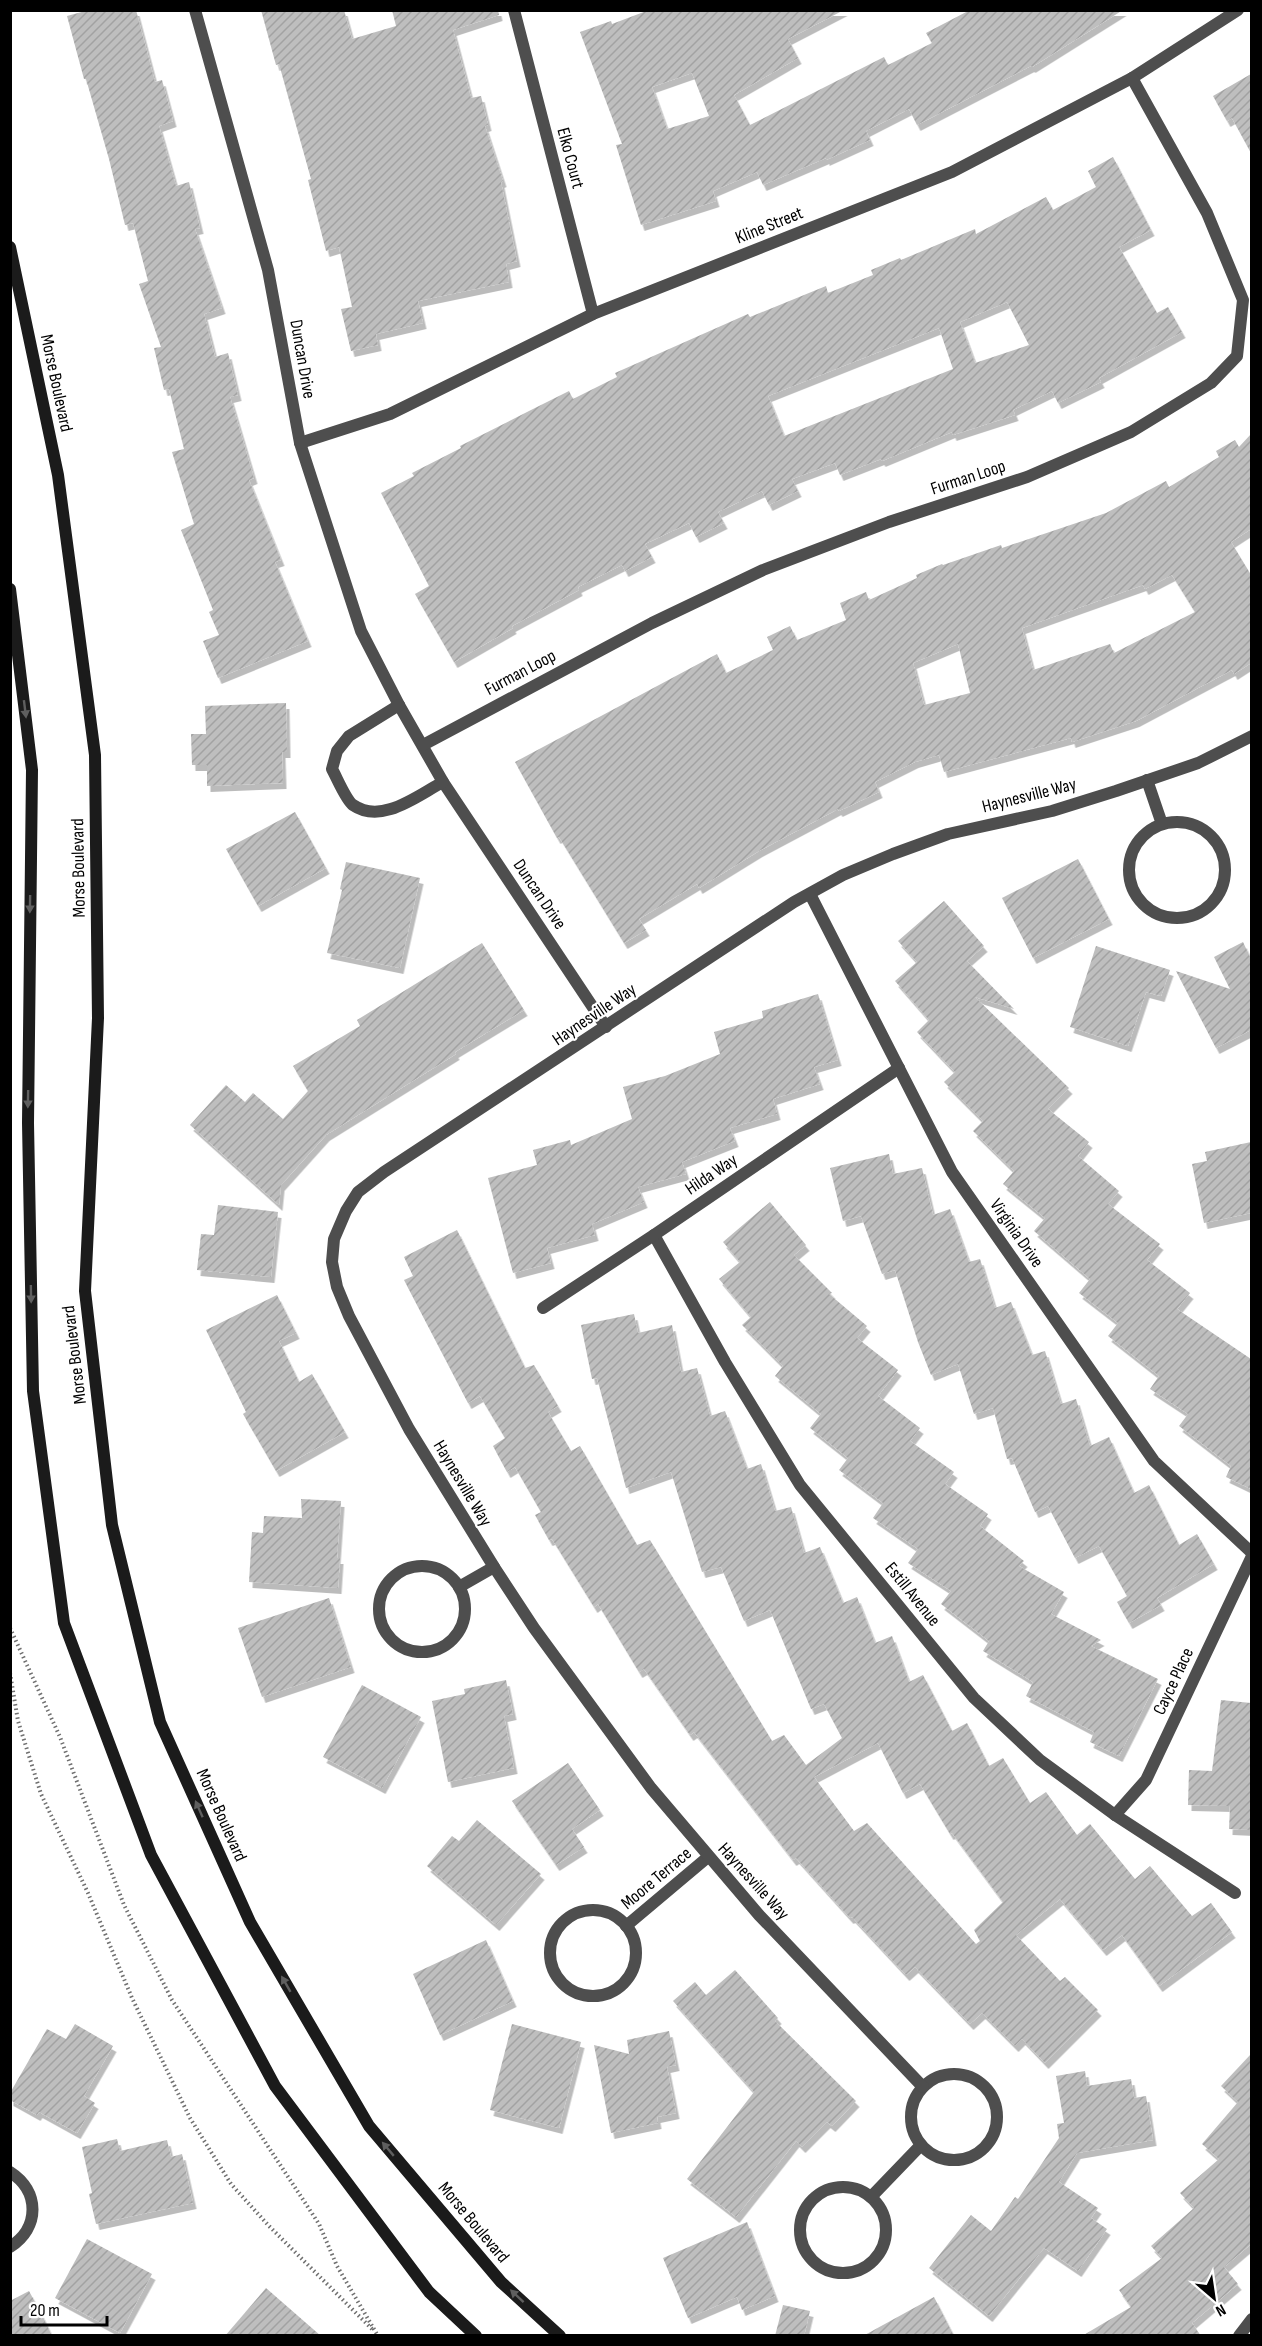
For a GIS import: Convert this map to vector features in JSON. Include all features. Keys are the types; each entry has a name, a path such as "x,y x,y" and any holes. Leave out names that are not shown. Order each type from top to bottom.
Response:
{"main road":[{"name":"Morse Boulevard","path":"10,247 58,475 95,755 98,1018 85,1291 112,1525 160,1722 250,1922 369,2126 501,2282 560,2336"},
{"name":"Morse Boulevard","path":"10,589 32,770 28,1124 33,1390 64,1623 151,1855 275,2086 429,2292 476,2336"}],"street":[{"name":"Duncan Drive","path":"195,10 268,270 300,443 361,631 399,705 443,782 606,1027"},
{"name":"Elko Court","path":"514,10 592,314"},
{"name":"Kline Street","path":"300,443 390,414 592,314 952,172 1132,78 1238,10"},
{"name":"Furman Loop","path":"423,745 643,628 763,570 889,522 1027,477 1131,432 1211,382 1237,356 1244,300 1207,213 1132,78"},
{"path":"399,705 349,736 337,751 332,769 352,805 372,813 389,811 443,782"},
{"name":"Haynesville Way","path":"923,2087 811,1971 708,1857 651,1788 534,1628 409,1429 349,1316 337,1287 332,1262 334,1239 358,1191 810,894 843,875 948,834 1052,811 1198,764 1251,736"},
{"path":"1147,780 1162,824"},
{"path":"1178,821 1194,824 1218,843 1225,858 1226,873 1222,889 1202,912 1186,918 1170,918 1155,913 1142,904 1133,890 1129,875 1130,858 1136,843 1148,832 1162,824 1178,821"},
{"name":"Virginia Drive","path":"810,894 952,1172 1154,1461 1251,1554"},
{"name":"Hilda Way","path":"543,1308 899,1068"},
{"name":"Estill Avenue","path":"654,1235 724,1362 800,1485 974,1698 1040,1760 1115,1815 1235,1893"},
{"name":"Cayce Place","path":"1115,1815 1146,1780 1251,1554"},
{"path":"426,1566 439,1569 451,1576 459,1587 464,1601 464,1616 459,1630 450,1642 437,1650 422,1652 408,1650 394,1642 384,1631 379,1605 382,1592 389,1581 400,1572 412,1567 426,1566"},
{"path":"459,1587 494,1567"},
{"name":"Moore Terrace","path":"626,1926 708,1857"},
{"name":"Moore Terrace","path":"590,1910 603,1911 616,1917 626,1926 634,1939 635,1961 626,1981 614,1991 600,1996 585,1996 571,1991 559,1981 552,1970 551,1943 556,1930 565,1920 577,1913 590,1910"},
{"path":"949,2074 964,2075 978,2081 992,2098 997,2119 994,2133 986,2146 974,2155 961,2160 932,2155 921,2145 914,2134 911,2109 923,2087 935,2078 949,2074"},
{"path":"871,2197 921,2145"},
{"path":"10,2172 29,2190 33,2205 33,2218 28,2231 20,2241 10,2247"},
{"path":"843,2187 858,2189 871,2197 879,2206 885,2219 887,2232 884,2245 877,2257 867,2266 841,2273 827,2270 816,2263 806,2252 801,2238 801,2223 806,2209 815,2197 828,2189 843,2187"},
{"path":"1239,2336 1251,2319"}],"path":[{"path":"10,1628 60,1737 124,1905 172,2000 319,2224 337,2266 378,2336 269,2226 231,2184 190,2118 132,1998 88,1893 41,1794 18,1720 10,1672"}],"building":[{"path":"89,10 136,10 155,82 162,80 173,121 159,126 176,186 189,182 200,228 195,229 222,308 204,314 215,357 228,353 238,395 230,397 254,478 249,480 281,560 275,562 308,641 218,678 203,641 219,635 209,612 213,610 181,530 194,524 172,452 184,449 169,389 164,390 154,348 161,347 139,284 148,281 133,223 125,225 109,159 67,16"},
{"path":"261,10 344,10 352,39 396,26 392,10 498,10 499,15 453,30 471,98 481,96 488,125 485,126 503,181 501,182 517,261 506,264 509,282 418,301 423,323 376,334 378,345 351,351 341,309 352,307 339,247 326,251 308,180 311,179 279,64 276,65"},
{"path":"649,10 844,10 788,39 798,58 734,95 750,125 884,57 888,65 932,43 926,33 970,10 1123,10 1032,67 917,125 909,109 866,131 870,140 826,160 826,158 763,185 757,172 713,191 716,201 641,225 616,145 622,144 580,32 611,21 612,24","holes":["692,73 709,116 667,129 652,87"]},
{"path":"1251,74 1251,153 1232,118 1227,121 1213,96"},
{"path":"1113,157 1151,230 1119,247 1157,313 1168,307 1182,332 1099,378 1101,382 1058,403 1052,391 1013,410 1015,415 953,435 952,432 882,461 881,459 840,475 835,463 792,479 798,491 769,505 762,491 718,512 724,523 696,537 689,523 645,544 652,557 625,571 622,565 578,587 579,590 512,626 513,628 454,662 415,594 429,586 381,493 414,476 412,473 461,448 460,446 569,391 573,399 617,377 615,373 748,314 750,317 826,286 828,293 873,275 871,270 900,258 901,260 975,229 976,234 1046,197 1053,210 1096,187 1088,171","holes":["1007,302 1029,345 975,363 960,322","939,328 953,369 784,436 768,396"]},
{"path":"1251,434 1251,529 1231,542 1251,575 1251,663 1234,674 1232,670 1136,721 1072,742 1071,738 944,772 939,755 915,762 875,782 879,792 839,811 838,809 759,851 699,888 697,884 639,919 646,930 624,943 559,837 557,838 515,762 717,654 726,673 773,650 767,637 790,626 797,640 846,620 840,603 866,592 869,600 942,564 1001,545 1002,548 1106,513 1166,481 1169,487 1219,457 1216,451 1235,440 1239,447","holes":["1172,575 1195,612 1114,653 1110,644 1033,670 1022,628 1143,585 1145,589","958,644 970,693 924,705 913,663"]},
{"path":"286,703 287,752 282,752 283,783 207,786 207,765 192,765 191,734 206,734 205,706"},
{"path":"295,812 326,868 258,906 226,849"},
{"path":"1078,859 1109,919 1033,958 1002,898"},
{"path":"346,862 420,878 400,968 327,953 342,890 340,889"},
{"path":"944,901 984,946 967,961 1014,1009 975,997 1069,1088 1048,1109 1089,1142 1078,1156 1119,1191 1108,1204 1160,1244 1147,1260 1190,1293 1177,1309 1251,1359 1251,1489 1226,1477 1231,1466 1179,1426 1188,1414 1150,1389 1159,1376 1108,1336 1118,1323 1079,1293 1090,1279 1034,1231 1045,1218 1003,1184 1014,1171 973,1131 983,1121 944,1082 955,1072 917,1032 929,1020 895,981 917,962 898,941"},
{"path":"1243,942 1251,959 1251,1030 1216,1048 1176,971 1230,989 1214,957"},
{"path":"482,943 524,1010 326,1135 281,1185 279,1205 190,1125 226,1085 245,1102 253,1093 283,1119 308,1091 293,1066 360,1026 357,1020"},
{"path":"1096,946 1170,970 1161,996 1146,992 1128,1046 1070,1027"},
{"path":"818,994 838,1060 814,1067 820,1084 773,1099 777,1114 730,1128 735,1141 682,1162 686,1174 638,1187 644,1202 592,1224 595,1235 547,1248 551,1263 513,1273 488,1178 537,1165 533,1150 570,1140 571,1145 632,1119 623,1087 665,1076 720,1054 714,1032 763,1018 762,1011"},
{"path":"1251,1142 1251,1213 1204,1223 1192,1164 1207,1161 1205,1152"},
{"path":"889,1154 893,1174 922,1168 933,1215 950,1209 969,1262 980,1259 995,1308 1011,1302 1032,1355 1045,1351 1061,1404 1076,1399 1090,1446 1109,1437 1134,1493 1149,1485 1179,1545 1197,1534 1214,1564 1157,1598 1161,1605 1129,1623 1117,1602 1127,1596 1099,1546 1075,1558 1048,1506 1035,1512 1012,1458 1007,1459 993,1408 974,1414 958,1364 931,1375 895,1270 882,1274 861,1216 843,1221 830,1168"},
{"path":"770,1202 806,1245 794,1255 832,1293 829,1294 867,1326 857,1338 898,1370 878,1396 920,1428 910,1441 954,1472 945,1484 988,1514 980,1526 1024,1561 1019,1566 1064,1592 1051,1614 1101,1640 1091,1646 1158,1679 1119,1756 1090,1742 1094,1732 1026,1696 1033,1682 983,1651 989,1641 941,1604 951,1591 908,1563 918,1549 873,1518 883,1503 839,1470 848,1458 810,1428 821,1414 775,1376 783,1366 742,1325 751,1317 719,1279 740,1262 723,1242"},
{"path":"218,1205 278,1212 271,1277 197,1270 201,1234 214,1235"},
{"path":"457,1230 525,1368 534,1365 558,1406 548,1412 571,1451 580,1446 637,1545 650,1540 772,1741 784,1735 806,1765 842,1738 824,1704 811,1709 770,1610 744,1621 721,1567 702,1572 671,1472 626,1488 597,1378 592,1379 581,1325 634,1314 638,1333 672,1325 681,1372 697,1368 710,1416 725,1411 747,1469 761,1464 775,1511 791,1507 804,1553 820,1547 843,1603 857,1597 875,1643 892,1636 909,1682 923,1675 952,1731 967,1723 989,1766 1003,1758 1030,1803 1046,1792 1077,1835 1090,1824 1135,1879 1150,1866 1192,1916 1211,1903 1232,1932 1159,1986 1122,1935 1103,1950 1060,1899 1016,1935 1060,1981 1065,1977 1098,2010 1045,2063 1022,2039 1015,2046 982,2013 970,2024 915,1967 906,1975 796,1858 793,1860 694,1732 690,1735 644,1669 639,1672 598,1604 594,1607 552,1539 549,1540 535,1515 541,1512 515,1467 507,1472 493,1446 505,1438 480,1396 468,1403 404,1280 413,1276 404,1257","holes":["878,1743 903,1793 920,1784 950,1834 952,1833 1003,1902 974,1930 980,1941 976,1944 867,1823 854,1831 814,1777"]},
{"path":"277,1295 296,1333 279,1341 299,1382 312,1374 345,1432 276,1471 243,1414 246,1412 206,1330"},
{"path":"301,1499 341,1501 337,1558 340,1558 338,1588 249,1582 252,1532 263,1533 264,1516 302,1518"},
{"path":"329,1598 351,1667 262,1697 238,1628"},
{"path":"506,1680 513,1714 504,1716 514,1768 448,1782 432,1701 465,1694 464,1689"},
{"path":"362,1685 421,1717 382,1788 323,1757"},
{"path":"1221,1700 1251,1703 1251,1830 1229,1829 1230,1806 1188,1805 1189,1770 1212,1771"},
{"path":"568,1763 600,1810 572,1829 584,1847 556,1865 512,1801"},
{"path":"477,1820 541,1874 496,1925 427,1866 452,1836 459,1841"},
{"path":"486,1940 513,2001 440,2035 413,1974"},
{"path":"735,1970 778,2018 775,2021 856,2101 832,2126 827,2122 802,2147 796,2141 736,2217 687,2179 754,2092 673,2001 695,1982 706,1995"},
{"path":"75,2024 113,2046 84,2096 95,2103 77,2133 39,2112 37,2115 10,2100 10,2093 47,2029 66,2039"},
{"path":"512,2024 581,2042 559,2128 490,2110"},
{"path":"669,2031 676,2065 667,2067 676,2113 657,2117 658,2123 611,2133 594,2045 629,2054 627,2040"},
{"path":"1251,2054 1251,2244 1224,2267 1238,2284 1192,2323 1201,2336 1082,2336 1131,2307 1119,2290 1162,2258 1151,2246 1194,2208 1180,2193 1219,2159 1202,2144 1238,2102 1221,2086"},
{"path":"1085,2071 1087,2086 1131,2079 1134,2098 1146,2096 1153,2140 1077,2153 1059,2182 1098,2208 1091,2218 1107,2229 1078,2271 1044,2248 989,2316 929,2268 971,2215 991,2231 1015,2197 1018,2199 1059,2138 1057,2124 1064,2123 1056,2076"},
{"path":"117,2139 120,2151 167,2140 171,2157 182,2154 193,2203 96,2224 82,2147"},
{"path":"747,2222 775,2296 742,2310 737,2297 688,2318 663,2258"},
{"path":"87,2239 152,2274 120,2333 55,2298"},
{"path":"266,2288 321,2336 225,2336"},
{"path":"29,2291 52,2336 10,2336 10,2301"},
{"path":"934,2297 954,2336 863,2336"},
{"path":"783,2305 810,2311 804,2336 775,2336"}]}
